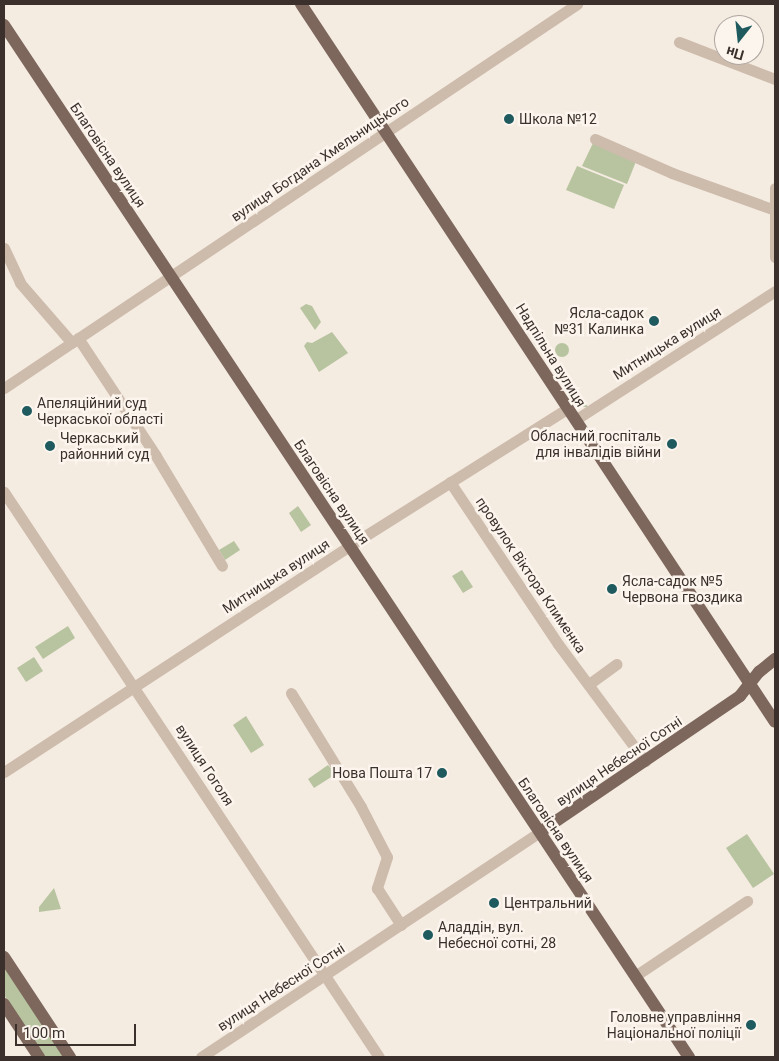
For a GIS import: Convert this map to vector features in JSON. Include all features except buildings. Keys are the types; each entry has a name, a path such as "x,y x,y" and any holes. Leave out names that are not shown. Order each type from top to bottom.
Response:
{"main road":[{"name":"Надпільна вулиця","path":"301,4 775,722"},
{"name":"Благовісна вулиця","path":"4,25 688,1057"},
{"name":"вулиця Небесної Сотні","path":"540,832 740,696 758,672 775,659"},
{"path":"4,957 70,1057"},
{"path":"4,1004 39,1057"}],"street":[{"name":"вулиця Богдана Хмельницького","path":"4,388 577,4"},
{"path":"679,42 775,79"},
{"path":"594,139 672,173 774,210"},
{"path":"775,188 775,257"},
{"path":"4,248 20,283 55,327 75,340 156,456 222,566"},
{"name":"Митницька вулиця","path":"575,420 775,290"},
{"name":"Митницька вулиця","path":"4,772 349,546 568,408"},
{"name":"провулок Віктора Клименка","path":"450,482 589,684 645,761"},
{"name":"вулиця Гоголя","path":"4,492 135,686 379,1057"},
{"path":"589,684 617,664"},
{"path":"291,693 361,808 387,858 376,888 402,925"},
{"name":"вулиця Небесної Сотні","path":"202,1057 540,832"},
{"path":"635,976 747,901"}],"green space":[{"path":"593,143 637,159 627,184 582,166"},
{"path":"577,166 624,185 614,209 566,190"},
{"path":"306,304 312,306 321,322 315,330 300,308"},
{"path":"332,332 348,353 319,372 304,346 307,342 312,343"},
{"path":"559,343 565,343 569,350 565,357 559,357 555,353 555,347"},
{"path":"573,383 588,407 576,407 564,389"},
{"path":"298,506 311,525 301,532 289,513"},
{"path":"234,541 240,550 225,560 219,550"},
{"path":"462,570 473,587 463,593 452,576"},
{"path":"68,626 75,638 43,659 35,647"},
{"path":"34,657 43,671 26,682 17,668"},
{"path":"246,716 264,745 251,753 233,725"},
{"path":"328,765 336,774 314,788 308,779"},
{"path":"747,834 774,874 753,888 726,848"},
{"path":"54,888 61,909 39,912 39,907"},
{"path":"4,965 64,1057 45,1057 4,995"}],"place":[{"name":"Школа №12","path":"509,119"},
{"name":"Ясла-садок №31 Калинка","path":"654,321"},
{"name":"Апеляційний суд Черкаської області","path":"27,411"},
{"name":"Обласний госпіталь для інвалідів війни","path":"672,444"},
{"name":"Черкаський районний суд","path":"50,446"},
{"name":"Ясла-садок №5 Червона гвоздика","path":"612,589"},
{"name":"Нова Пошта 17","path":"442,773"},
{"name":"Центральний","path":"494,903"},
{"name":"Аладдін, вул. Небесної сотні, 28","path":"428,935"},
{"name":"Головне управління Національної поліції","path":"751,1025"}]}
